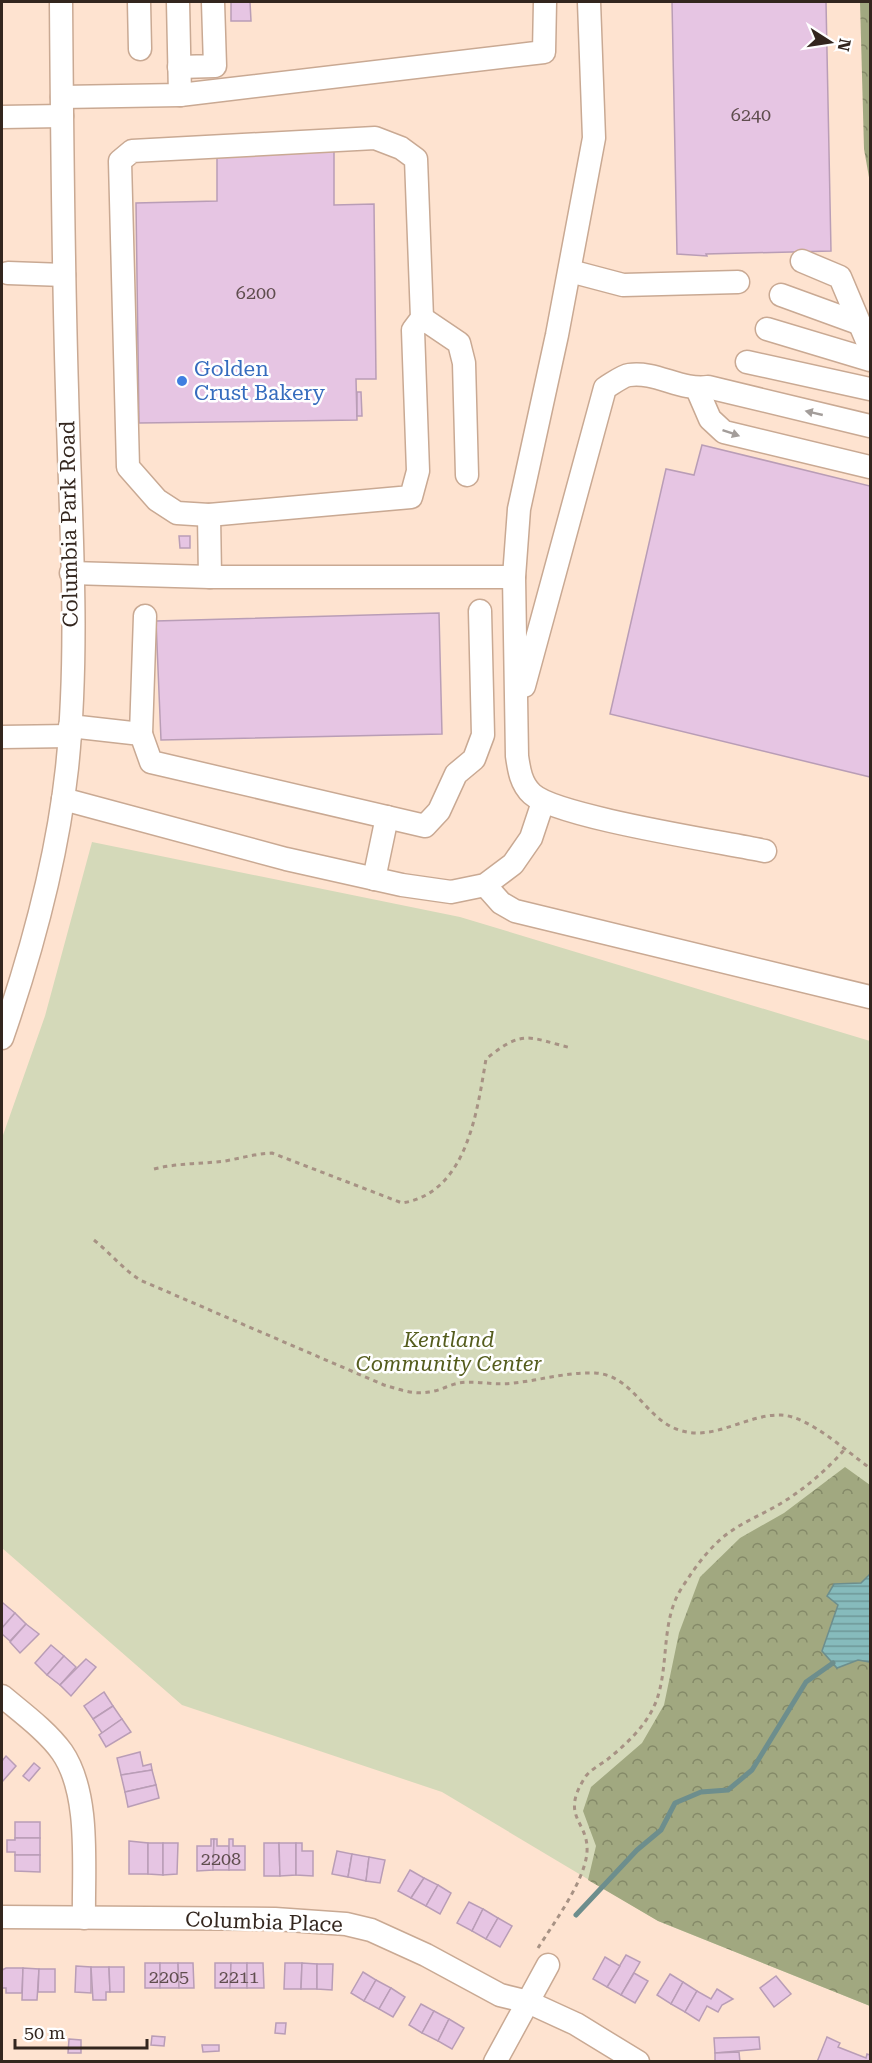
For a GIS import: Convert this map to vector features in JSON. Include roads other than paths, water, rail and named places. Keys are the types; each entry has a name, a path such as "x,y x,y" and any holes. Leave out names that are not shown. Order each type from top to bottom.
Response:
{"street":[{"name":"Columbia Park Road","path":"2,1038 42,902 63,799 70,731 71,573 61,2"},
{"path":"139,2 140,49"},
{"path":"178,2 180,95"},
{"path":"179,67 215,66 213,2"},
{"path":"2,117 62,106 180,95 544,52 545,2"},
{"path":"589,2 594,138 570,271 519,509 514,577 517,756 521,778 531,794 543,802 600,818 765,851"},
{"path":"375,138 401,148 416,159 422,318 414,330 418,471 411,497 209,515 177,513 157,500 128,467 120,161 132,151 375,138"},
{"path":"802,261 840,277 870,348"},
{"path":"570,271 623,285 738,282"},
{"path":"8,273 64,275"},
{"path":"781,295 858,323"},
{"path":"422,318 459,343 464,363 467,474"},
{"path":"767,329 870,360"},
{"path":"747,362 870,389"},
{"path":"516,713 605,388 628,375 658,378 697,389 708,387 870,426"},
{"path":"697,389 710,419 724,432 870,467"},
{"path":"209,515 210,577"},
{"path":"71,573 210,577 514,577"},
{"path":"145,616 141,734 151,762 425,826 439,811 456,774 474,759 483,735 480,612"},
{"path":"2,737 70,731 141,734"},
{"path":"63,799 286,859 374,879 451,892 485,885 513,864 531,838 543,802"},
{"path":"374,879 387,817"},
{"path":"485,885 501,903 515,911 870,997"},
{"path":"2,1696 60,1750 72,1772 81,1806 84,1918"},
{"name":"Columbia Place","path":"2,1917 275,1919 345,1923 371,1930 426,1955 500,1995 528,2002 576,2025 638,2061"},
{"path":"495,2061 548,1965"}],"water":[{"path":"870,1574 870,1662 858,1660 837,1668 822,1651 838,1605 827,1596 834,1584 861,1583"}],"waterway":[{"path":"576,1915 637,1850 661,1830 675,1803 701,1792 728,1790 752,1770 806,1682 833,1663"}],"place":[{"name":"Golden Crust Bakery","path":"182,381"}],"park label":[{"name":"Kentland Community Center","path":"449,1352"}]}
